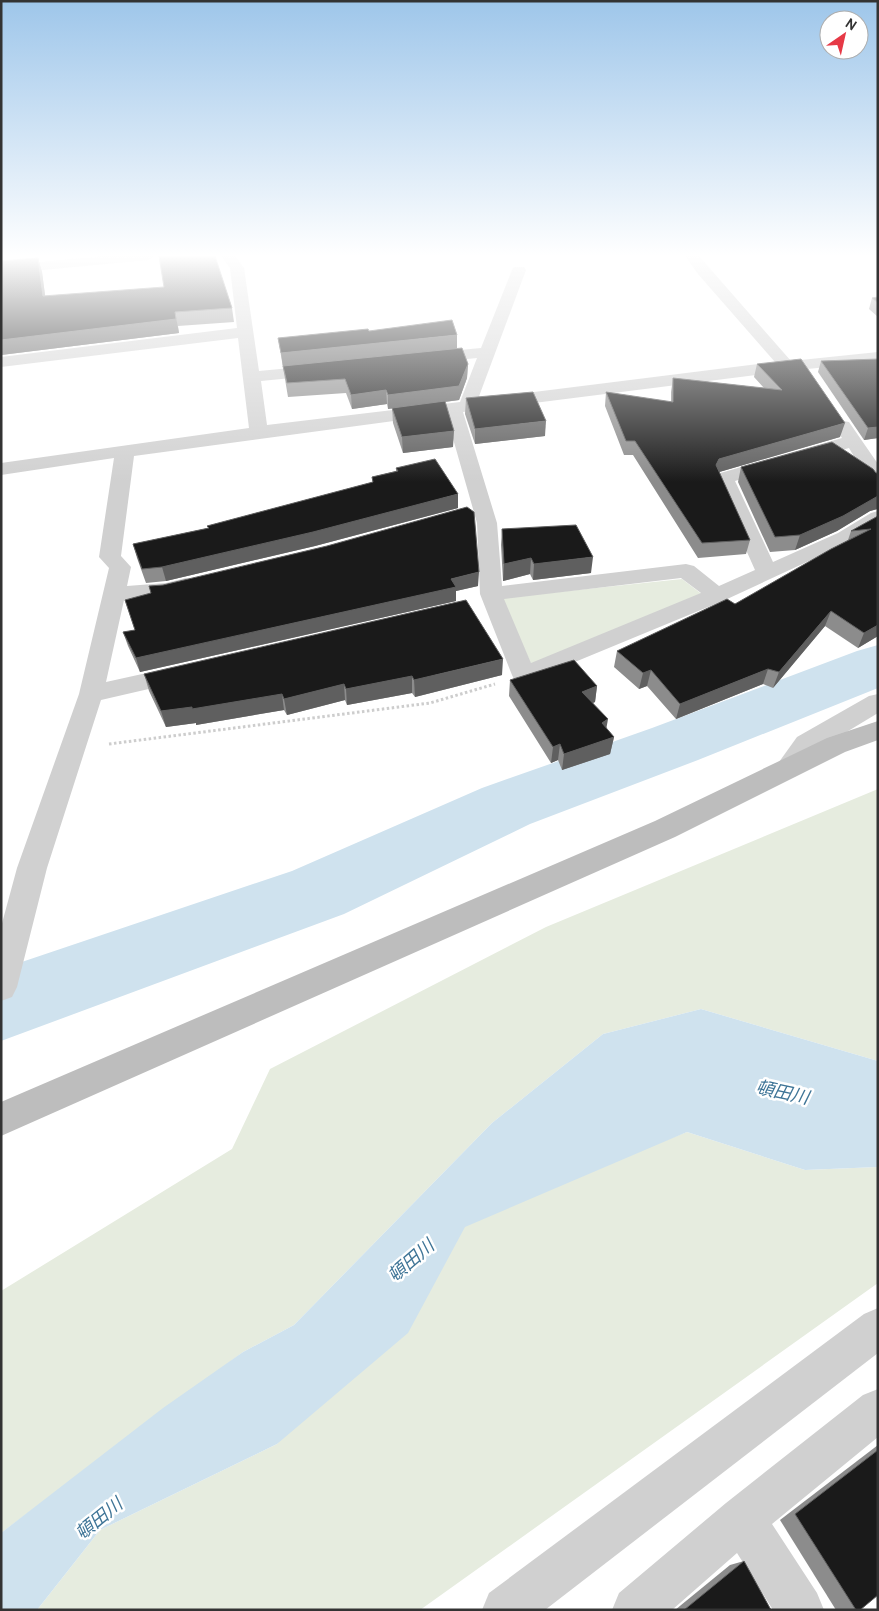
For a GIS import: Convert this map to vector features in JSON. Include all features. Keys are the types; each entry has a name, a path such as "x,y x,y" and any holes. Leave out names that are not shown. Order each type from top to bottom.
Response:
{"street":[{"path":"496,331 488,352 460,407 473,512 486,523 487,600 524,675 717,595 874,524"},
{"path":"762,331 795,365 813,380"},
{"path":"1,362 246,332 259,432"},
{"path":"409,360 488,352"},
{"path":"1,469 259,432 795,365 878,357"},
{"path":"252,377 340,368"},
{"path":"833,410 878,482"},
{"path":"767,572 724,478 854,441"},
{"path":"1,987 32,868 91,694 120,567 110,558 125,450"},
{"path":"487,600 686,571 717,595"},
{"path":"114,594 166,590 204,580"},
{"path":"91,694 206,668"},
{"path":"787,769 806,744 878,702"},
{"path":"1,1120 665,829 836,745 878,730"},
{"path":"506,1610 878,1328"},
{"path":"636,1610 742,1519 878,1410"},
{"path":"742,1519 800,1610"}],"path":[{"path":"73,749 430,703 524,675"}],"shaded area":[{"path":"682,579 703,595 532,666 502,598"},
{"path":"878,789 878,1061 701,1009 603,1034 492,1123 294,1325 243,1352 1,1533 1,1291 232,1149 270,1069 546,927"},
{"path":"687,1132 805,1170 878,1167 878,1283 420,1610 37,1610 100,1530 277,1444 463,1218"}],"water":[{"name":"頓田川","path":"701,1009 878,1061 878,1167 805,1170 687,1132 465,1227 408,1333 277,1444 100,1530 37,1610 1,1610 1,1533 163,1408 243,1352 294,1325 492,1123 603,1034"}],"building":[{"path":"1,331 74,331 1,340"},
{"path":"346,331 456,331 457,335 281,353 278,338"},
{"path":"462,348 468,364 459,386 388,395 386,390 351,395 345,379 287,383 283,366"},
{"path":"801,359 845,423 719,459 716,465 750,540 702,543 635,441 626,441 606,392 673,402 673,378 782,390 757,364"},
{"path":"878,359 878,427 868,428 821,361"},
{"path":"533,392 546,421 475,429 466,398"},
{"path":"445,401 454,431 402,437 392,408"},
{"path":"832,442 878,473 878,496 843,516 800,535 775,537 741,467"},
{"path":"435,459 458,494 313,532 162,567 142,569 133,544 209,528 207,526 373,482 372,477 398,471 396,468"},
{"path":"467,507 474,512 479,572 451,579 456,587 136,658 123,632 135,630 125,600 151,593 149,586 163,585 327,546"},
{"path":"878,516 878,625 864,633 831,611 779,672 768,669 680,704 651,670 643,673 617,651 727,599 735,604 831,549 871,529 851,531"},
{"path":"576,525 593,557 534,564 531,558 504,564 502,529"},
{"path":"466,600 503,659 414,680 412,676 346,689 344,684 284,699 282,694 192,709 192,707 161,711 144,674"},
{"path":"574,660 597,686 582,692 608,719 602,723 614,737 564,754 560,744 553,747 510,680"},
{"path":"878,1450 878,1595 860,1610 856,1610 795,1514"},
{"path":"744,1561 771,1610 684,1610"}],"waterway":[{"path":"1,1005 318,893 506,806 675,744 878,665"}]}
